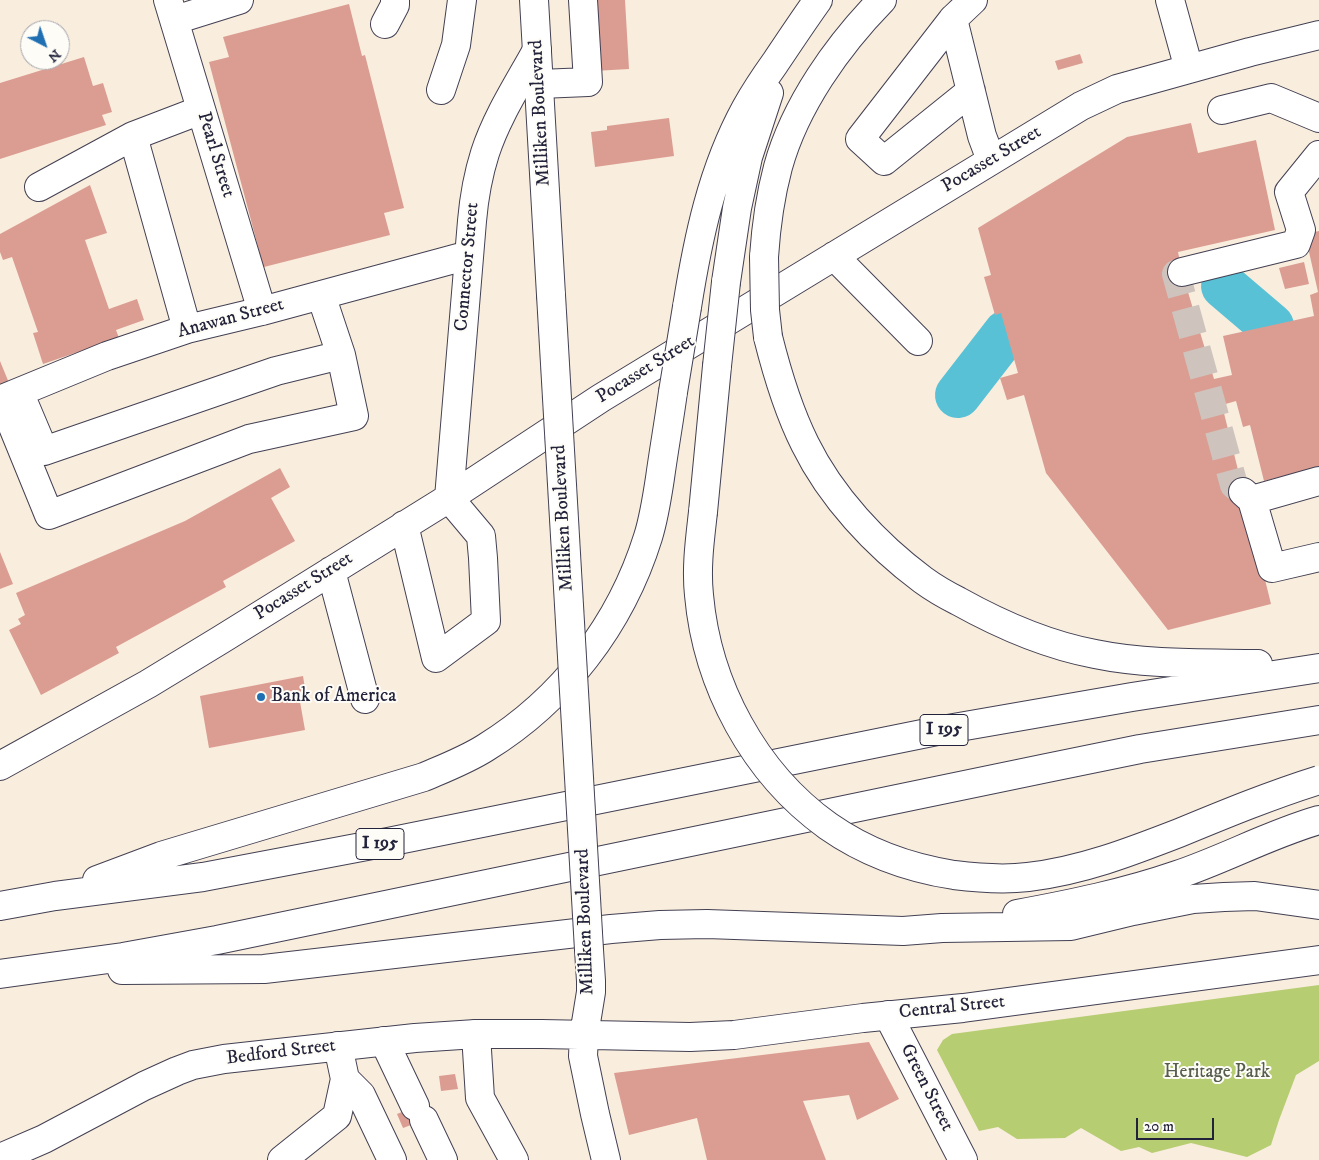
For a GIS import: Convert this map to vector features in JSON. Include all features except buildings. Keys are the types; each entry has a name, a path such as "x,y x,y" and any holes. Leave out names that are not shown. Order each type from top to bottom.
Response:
{"main road":[{"path":"171,10 239,0"},
{"path":"441,90 456,45 462,0"},
{"name":"Milliken Boulevard","path":"534,0 591,981 583,1056 606,1160"},
{"path":"540,84 588,82 582,0"},
{"path":"55,896 161,856 424,777 454,765 485,748 520,723 561,686 582,663 611,622 628,590 649,537 656,508 687,307 703,222 716,176 746,107 818,0"},
{"path":"882,0 834,54 802,109 789,136 779,165 766,227 764,257 765,310 768,337 784,393 805,444 833,491 875,538 924,581 981,614 1047,641 1095,654 1127,659 1160,662 1319,667"},
{"path":"971,91 884,160 860,139 953,19 973,0"},
{"path":"1170,0 1189,69"},
{"name":"Pearl Street","path":"171,10 262,310"},
{"path":"953,19 982,136 991,160"},
{"name":"Pocasset Street","path":"0,766 148,684 449,498 601,398 1092,100 1117,89 1250,52 1319,36"},
{"path":"789,43 763,110 748,157 737,208 726,282 699,545 699,595 707,645 723,692 734,716 757,754 790,793 828,826 868,850 920,868 974,878 1028,877 1076,869 1115,857 1319,780"},
{"name":"Connector Street","path":"449,498 469,255 474,202 480,167 502,113 537,50"},
{"path":"1222,110 1271,98 1319,118"},
{"path":"39,186 133,136 202,110"},
{"path":"133,136 188,329"},
{"path":"1182,272 1296,244 1301,230 1289,192 1319,155"},
{"name":"Anawan Street","path":"7,397 107,356 188,329 469,255"},
{"path":"834,256 918,341"},
{"path":"7,397 35,454 49,515 249,439 354,416 341,355 321,295"},
{"path":"35,454 276,371 341,355"},
{"path":"1319,481 1248,496 1272,568 1319,557"},
{"path":"404,525 436,658 486,621 481,536 449,498"},
{"path":"331,571 365,699"},
{"name":"I 195","path":"0,906 55,896 203,877 388,842 942,730 1319,667"},
{"path":"0,974 123,957 216,940 1140,749 1319,720"},
{"path":"942,928 1068,904 1145,885 1203,866 1293,828 1319,820"},
{"path":"29,971 264,969 660,925 748,925 903,931 942,928 1071,926 1193,899 1255,896 1319,905"},
{"name":"Central Street","path":"584,1035 690,1038 734,1035 888,1015 963,1008 1319,960"},
{"name":"Green Street","path":"888,1015 953,1157"},
{"path":"476,1034 480,1098 514,1160"},
{"name":"Bedford Street","path":"0,1158 44,1139 144,1086 177,1071 224,1059 414,1038 476,1034 584,1035"},
{"path":"384,1041 443,1160"},
{"path":"282,1160 337,1116 345,1079 338,1046"},
{"path":"345,1079 361,1095 392,1160"}],"green space":[{"name":"Heritage Park","path":"1319,985 1319,1061 1296,1075 1271,1145 1247,1157 1191,1143 1152,1153 1139,1147 1121,1151 1081,1128 1065,1138 1017,1139 998,1127 979,1131 937,1050 943,1040 952,1034"}],"waterway":[{"path":"1224,286 1271,326"},
{"path":"958,395 1006,333"}],"tunnel":[{"path":"1182,272 1176,274 1234,485 1243,492"}],"place":[{"name":"Bank of America","path":"261,697"}]}
